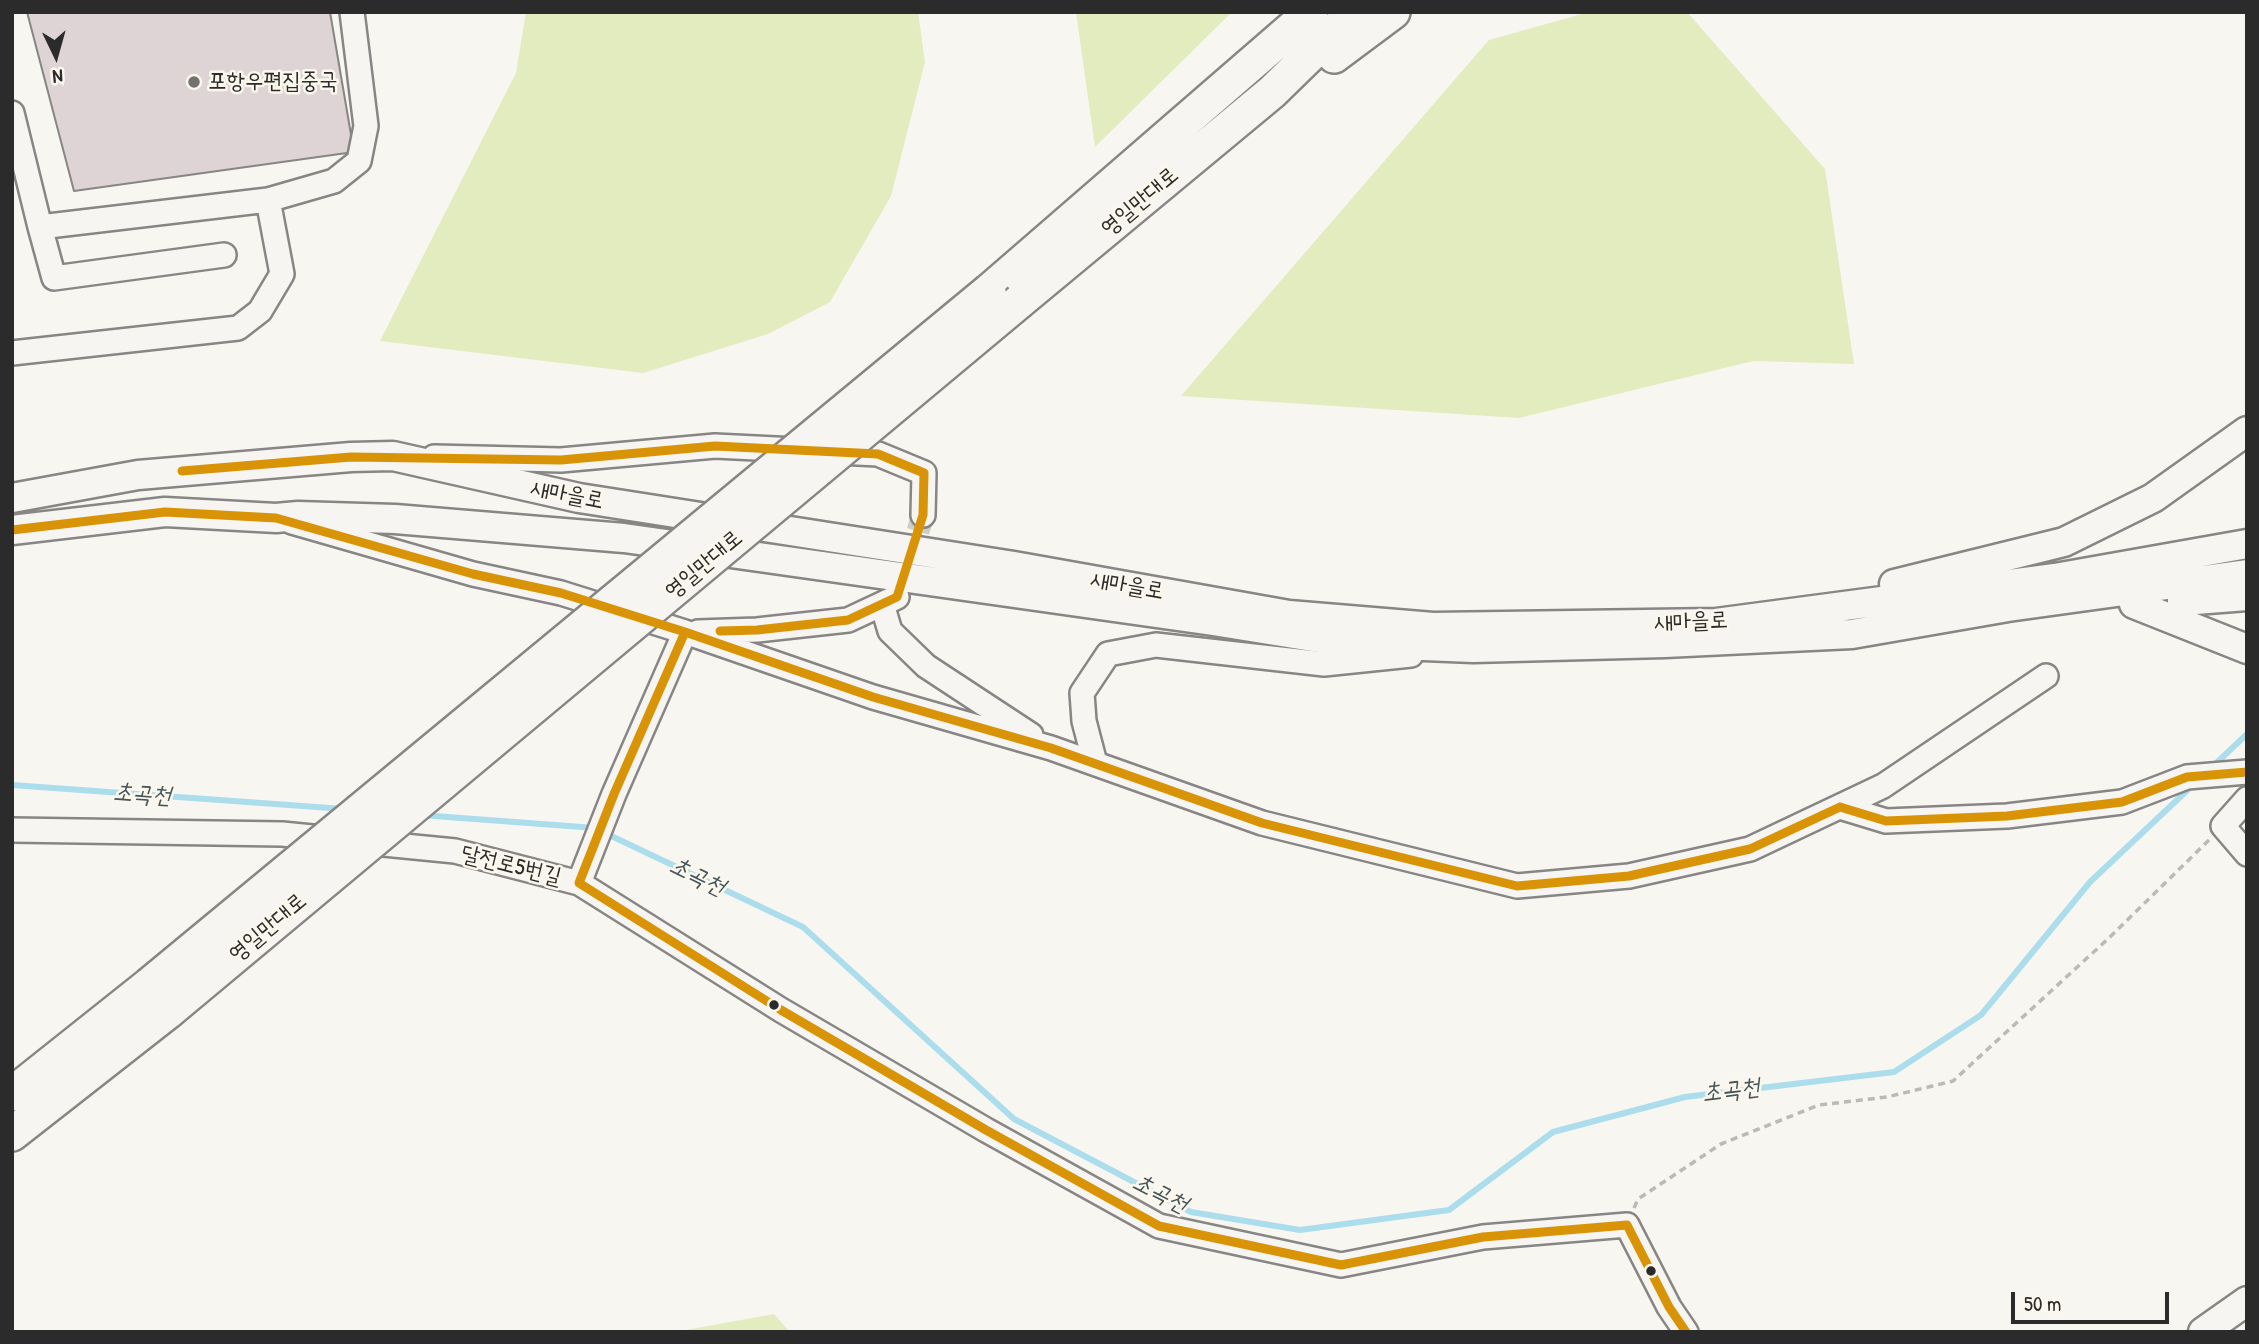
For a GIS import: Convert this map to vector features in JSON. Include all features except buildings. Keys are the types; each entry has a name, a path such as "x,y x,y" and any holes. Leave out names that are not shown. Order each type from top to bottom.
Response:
{"highway":[{"name":"영일만대로","path":"12,1134 169,1011 1004,296 1311,12"},
{"name":"영일만대로","path":"12,1094 1004,296 1272,92 1354,12"},
{"path":"1272,92 1327,61 1394,12"}],"main road":[{"path":"1716,623 1920,578 2064,542 2153,498 2247,431"},
{"name":"새마을로","path":"12,498 138,475 351,457 393,456 579,498 1014,566 1289,615 1433,627 1716,623 2055,579 2247,544"},
{"name":"새마을로","path":"12,530 165,512 396,519 624,538 1213,621 1350,643 1473,648 1852,634 2008,607 2247,574"},
{"path":"2008,607 2134,604 2247,596"},
{"path":"2134,604 2247,649"},
{"path":"2206,1330 2247,1299"}],"street":[{"path":"40,227 268,200 334,181 359,160 366,126 352,12"},
{"path":"12,113 54,278 224,254"},
{"path":"12,353 238,328 260,311 282,274 268,200"},
{"path":"393,456 561,460 715,446 878,454 924,474 923,515"},
{"path":"276,517 473,574 561,593 685,632 873,697 1051,748 1262,823 1517,886 1629,876 1750,849 1883,786 2046,676"},
{"path":"685,632 757,630 848,620 890,600 890,631 926,666 1051,748"},
{"path":"579,883 614,794 685,632"},
{"path":"1095,763 1084,721 1082,694 1108,654 1156,645 1324,664 1473,648"},
{"path":"1840,807 1886,821 2007,816 2122,802 2187,777 2247,772"},
{"path":"2247,799 2222,826 2247,854"},
{"name":"달전로5번길","path":"12,830 282,834 455,851 579,883 780,1010 986,1130 1159,1226 1341,1265 1483,1237 1627,1225"},
{"path":"1627,1225 1669,1307 1686,1332"}],"path":[{"path":"1627,1225 1638,1199 1720,1144 1819,1105 1887,1097 1953,1082 2110,937 2222,826"}],"green space":[{"path":"526,12 918,12 925,62 891,196 830,302 768,334 643,373 380,341 516,73"},
{"path":"1076,12 1232,12 1095,147"},
{"path":"1589,12 1687,12 1825,169 1854,364 1753,361 1519,418 1181,396 1489,40"},
{"path":"774,1314 790,1332 675,1332"}],"waterway":[{"name":"초곡천","path":"2210,769 2247,734"},
{"name":"초곡천","path":"605,833 803,927 1014,1119 1191,1212 1300,1230 1449,1210 1553,1132 1685,1097 1894,1072 1981,1015 2090,882 2194,784"},
{"name":"초곡천","path":"12,785 344,809"},
{"name":"초곡천","path":"421,815 595,828"}],"tunnel":[{"path":"908,564 923,515"}],"transit line":[{"path":"182,471 351,457 561,460 715,446 878,454 924,473 923,515 897,597 848,620 757,630 720,631"},
{"path":"12,530 165,512 276,518 473,574 561,593 685,632 873,697 1051,748 1262,823 1517,886 1629,876 1750,849 1840,807"},
{"path":"579,883 614,794 685,632"},
{"path":"1840,807 1886,821 2007,816 2122,802 2187,777 2247,772"},
{"path":"579,883 781,1010 986,1130 1159,1226 1341,1265 1483,1237 1627,1225 1669,1307 1686,1332"}],"place":[{"name":"포항우편집중국","path":"194,82"}]}
